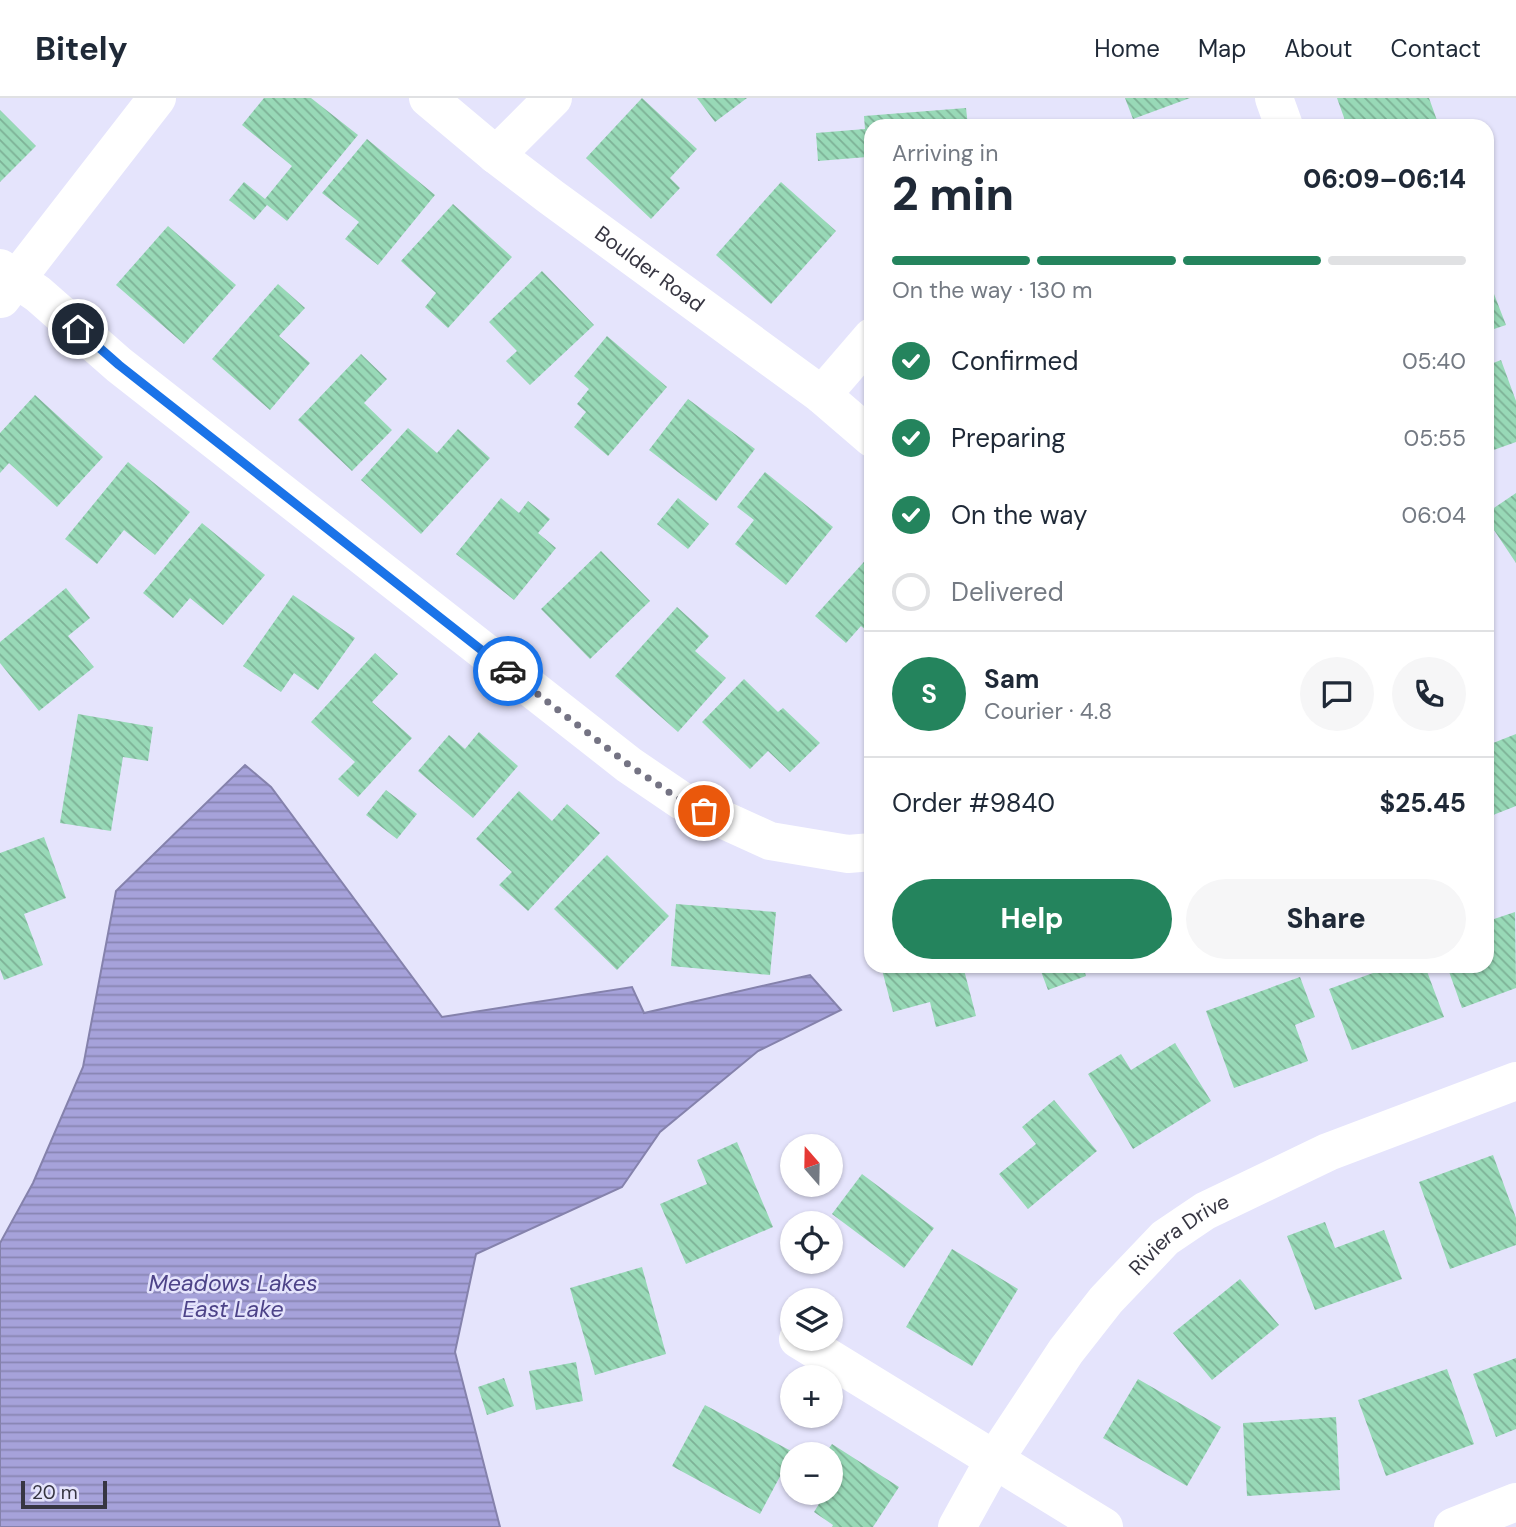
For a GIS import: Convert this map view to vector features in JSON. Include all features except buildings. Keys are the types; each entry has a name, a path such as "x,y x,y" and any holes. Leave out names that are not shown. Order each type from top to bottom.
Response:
{"street":[{"path":"157,98 5,283 38,293 119,365 618,757 682,801 770,841 848,854 864,853"},
{"name":"Boulder Road","path":"428,98 496,155 822,395 864,431"},
{"path":"496,155 553,98"},
{"path":"1274,98 1282,119"},
{"path":"822,395 864,346"},
{"name":"Riviera Drive","path":"957,1527 994,1460 1066,1351 1107,1300 1165,1238 1205,1211 1328,1152 1516,1080"},
{"path":"817,1351 1104,1527"},
{"path":"1453,1527 1516,1502"}],"water":[{"name":"Meadows Lakes East Lake","path":"245,765 271,787 442,1017 632,987 644,1013 810,975 841,1010 758,1051 660,1132 622,1187 476,1254 455,1352 500,1527 0,1527 0,1243 33,1183 83,1067 116,891"}],"way so far":[{"path":"508,671 629,765 682,801 704,811"}],"route":[{"path":"78,329 119,365 508,671"}]}
